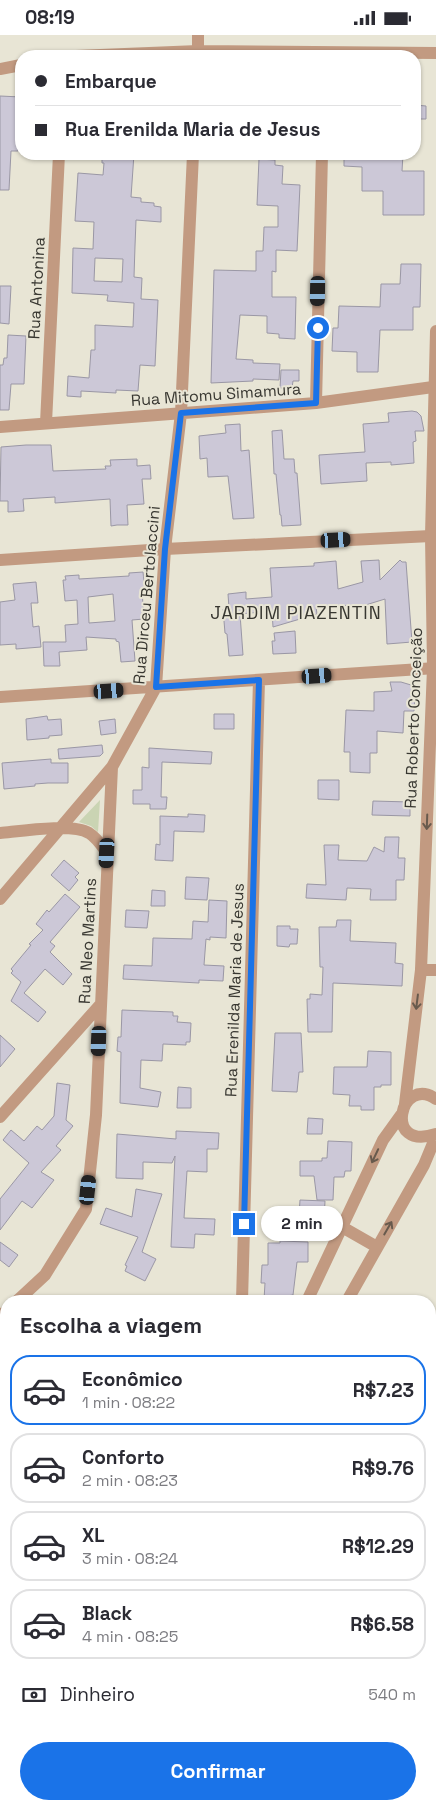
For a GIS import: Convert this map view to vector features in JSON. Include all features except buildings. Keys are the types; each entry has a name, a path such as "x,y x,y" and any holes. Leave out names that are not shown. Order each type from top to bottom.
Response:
{"street":[{"path":"198,35 198,50"},
{"path":"421,53 436,53"},
{"path":"0,69 15,66"},
{"name":"Rua Antonina","path":"46,423 59,160"},
{"name":"Rua Dirceu Bertolaccini","path":"0,899 112,767 156,687 165,549 181,413 193,160"},
{"path":"316,403 322,160"},
{"name":"Rua Roberto Conceição","path":"403,1110 420,970 435,668 431,535 436,331"},
{"name":"Rua Mitomu Simamura","path":"0,427 316,403 435,387"},
{"path":"0,561 165,549 431,535"},
{"path":"0,697 435,668"},
{"name":"Rua Erenilda Maria de Jesus","path":"242,1295 259,680"},
{"name":"Rua Neo Martins","path":"23,1295 45,1275 86,1209 96,1115 112,767"},
{"path":"0,833 60,828 77,829 89,833 107,853"},
{"path":"420,970 436,970"},
{"path":"0,1117 100,1005"},
{"path":"310,1295 382,1140 410,1098 420,1094 430,1094 436,1099"},
{"path":"403,1110 405,1128 413,1135 424,1138 436,1135"},
{"path":"351,1295 424,1165 436,1135"},
{"path":"342,1227 377,1247"},
{"path":"234,1810 241,1810"}],"green space":[{"path":"100,800 98,832 91,826 79,822"}],"district":[{"name":"JARDIM PIAZENTIN","path":"296,613"}],"route":[{"path":"244,1224 259,680 156,687 165,549 181,413 316,403 318,328"}]}
